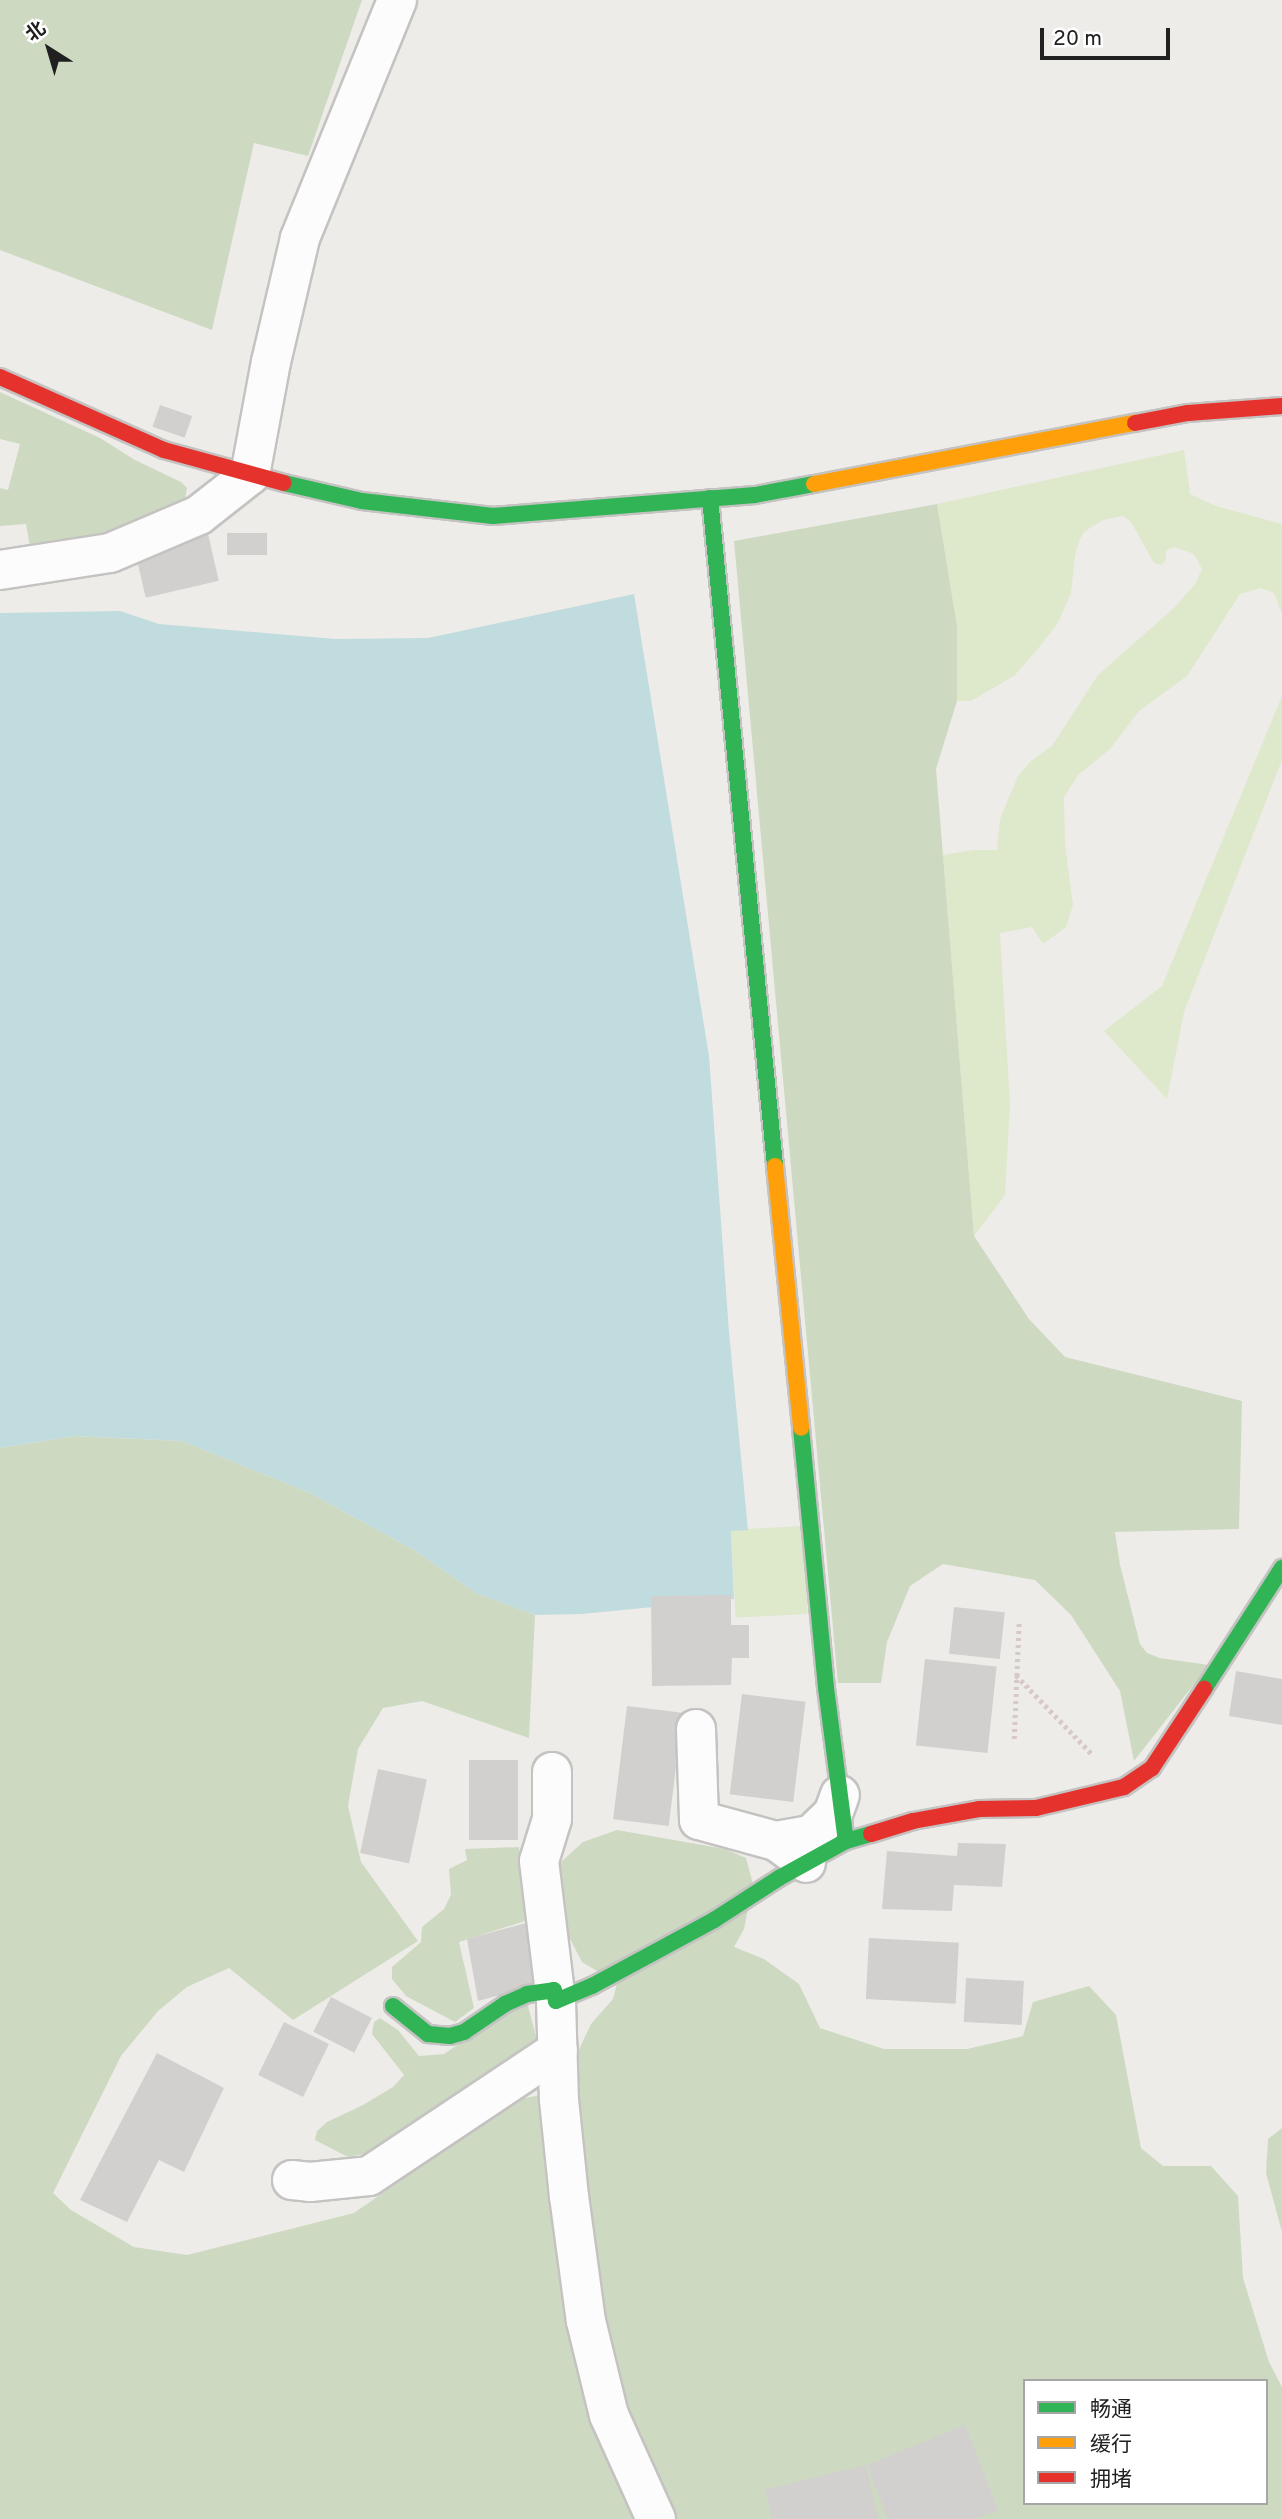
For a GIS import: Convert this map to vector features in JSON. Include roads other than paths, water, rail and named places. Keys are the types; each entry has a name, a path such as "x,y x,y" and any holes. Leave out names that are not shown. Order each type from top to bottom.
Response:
{"street":[{"path":"0,570 110,553 199,515 250,475 271,362 300,239 397,0"},
{"path":"0,377 164,450 250,475 362,501 494,516 755,495 1188,414 1282,406"},
{"path":"710,498 823,1661 846,1841"},
{"path":"393,2006 417,2028 428,2034 450,2036 479,2024 516,1998 555,1995 648,1957 846,1841 913,1821 979,1809 1036,1808 1124,1787 1152,1768 1282,1569"},
{"path":"696,1729 699,1820 776,1841 806,1863"},
{"path":"552,1772 552,1819 539,1861 555,1995 569,2196 586,2321 609,2415 656,2519"},
{"path":"776,1841 811,1835 833,1814 840,1795"},
{"path":"292,2180 310,2182 369,2176 558,2050"}],"water":[{"path":"634,594 709,1056 729,1332 748,1530 731,1531 734,1599 582,1614 535,1615 476,1593 414,1550 308,1492 182,1441 74,1436 0,1448 0,613 120,611 159,624 335,639 428,638"}]}
